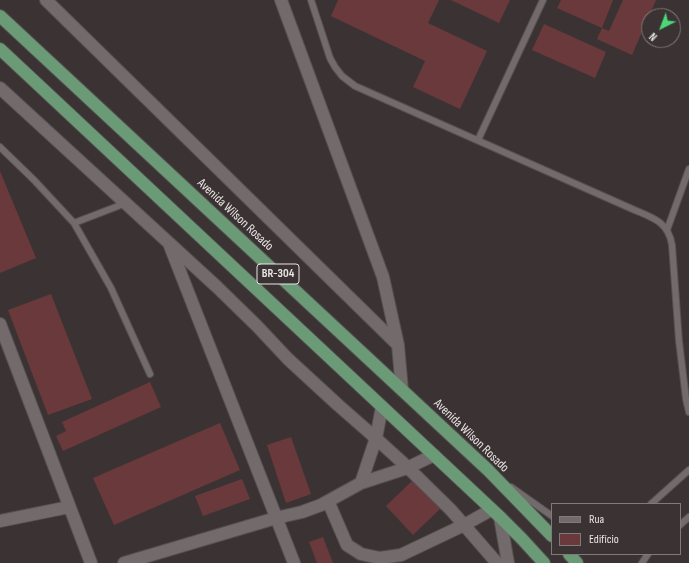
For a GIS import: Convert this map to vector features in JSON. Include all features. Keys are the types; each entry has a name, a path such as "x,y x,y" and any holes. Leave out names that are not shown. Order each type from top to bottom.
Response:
{"highway":[{"name":"Avenida Wilson Rosado","path":"0,16 488,470 551,535"},
{"name":"BR-304","path":"0,49 496,513 544,563"},
{"path":"570,555 578,563"}],"street":[{"path":"46,0 398,345"},
{"path":"281,0 383,277 398,345 402,390"},
{"path":"0,88 217,287 288,359 376,438 451,510 498,563"},
{"path":"169,243 294,563"},
{"path":"0,324 91,563"},
{"path":"361,483 376,438 382,407"},
{"path":"124,563 276,518 302,512 321,505 361,483 407,468 434,456"},
{"path":"328,501 347,545 361,554 380,558 401,555 464,525 496,513 508,563"},
{"path":"0,521 69,507"}],"lane":[{"path":"311,0 330,58 335,67 355,86 656,220 666,230 672,245 679,341 689,412"},
{"path":"478,140 543,0"},
{"path":"0,148 34,180 74,223 111,288 150,374"},
{"path":"666,230 689,169"},
{"path":"74,223 126,203"},
{"path":"488,470 551,515"},
{"path":"652,503 689,470"},
{"path":"681,524 689,518"}],"building":[{"path":"338,0 439,0 428,23 487,51 460,109 413,87 425,61 331,16"},
{"path":"451,0 510,0 499,23"},
{"path":"561,0 613,0 602,28 557,8"},
{"path":"623,0 656,0 653,8 641,8 641,34 632,55 597,39 602,28 609,31"},
{"path":"544,24 606,52 595,78 532,50"},
{"path":"0,171 36,258 0,273"},
{"path":"51,294 92,399 48,415 8,310"},
{"path":"150,382 161,407 63,451 56,436 66,431 62,422"},
{"path":"220,423 240,470 114,525 93,478"},
{"path":"291,437 311,494 286,503 267,445"},
{"path":"242,479 250,499 203,516 195,496"},
{"path":"414,479 441,508 413,535 386,506"},
{"path":"323,537 333,563 317,563 309,542"}]}
